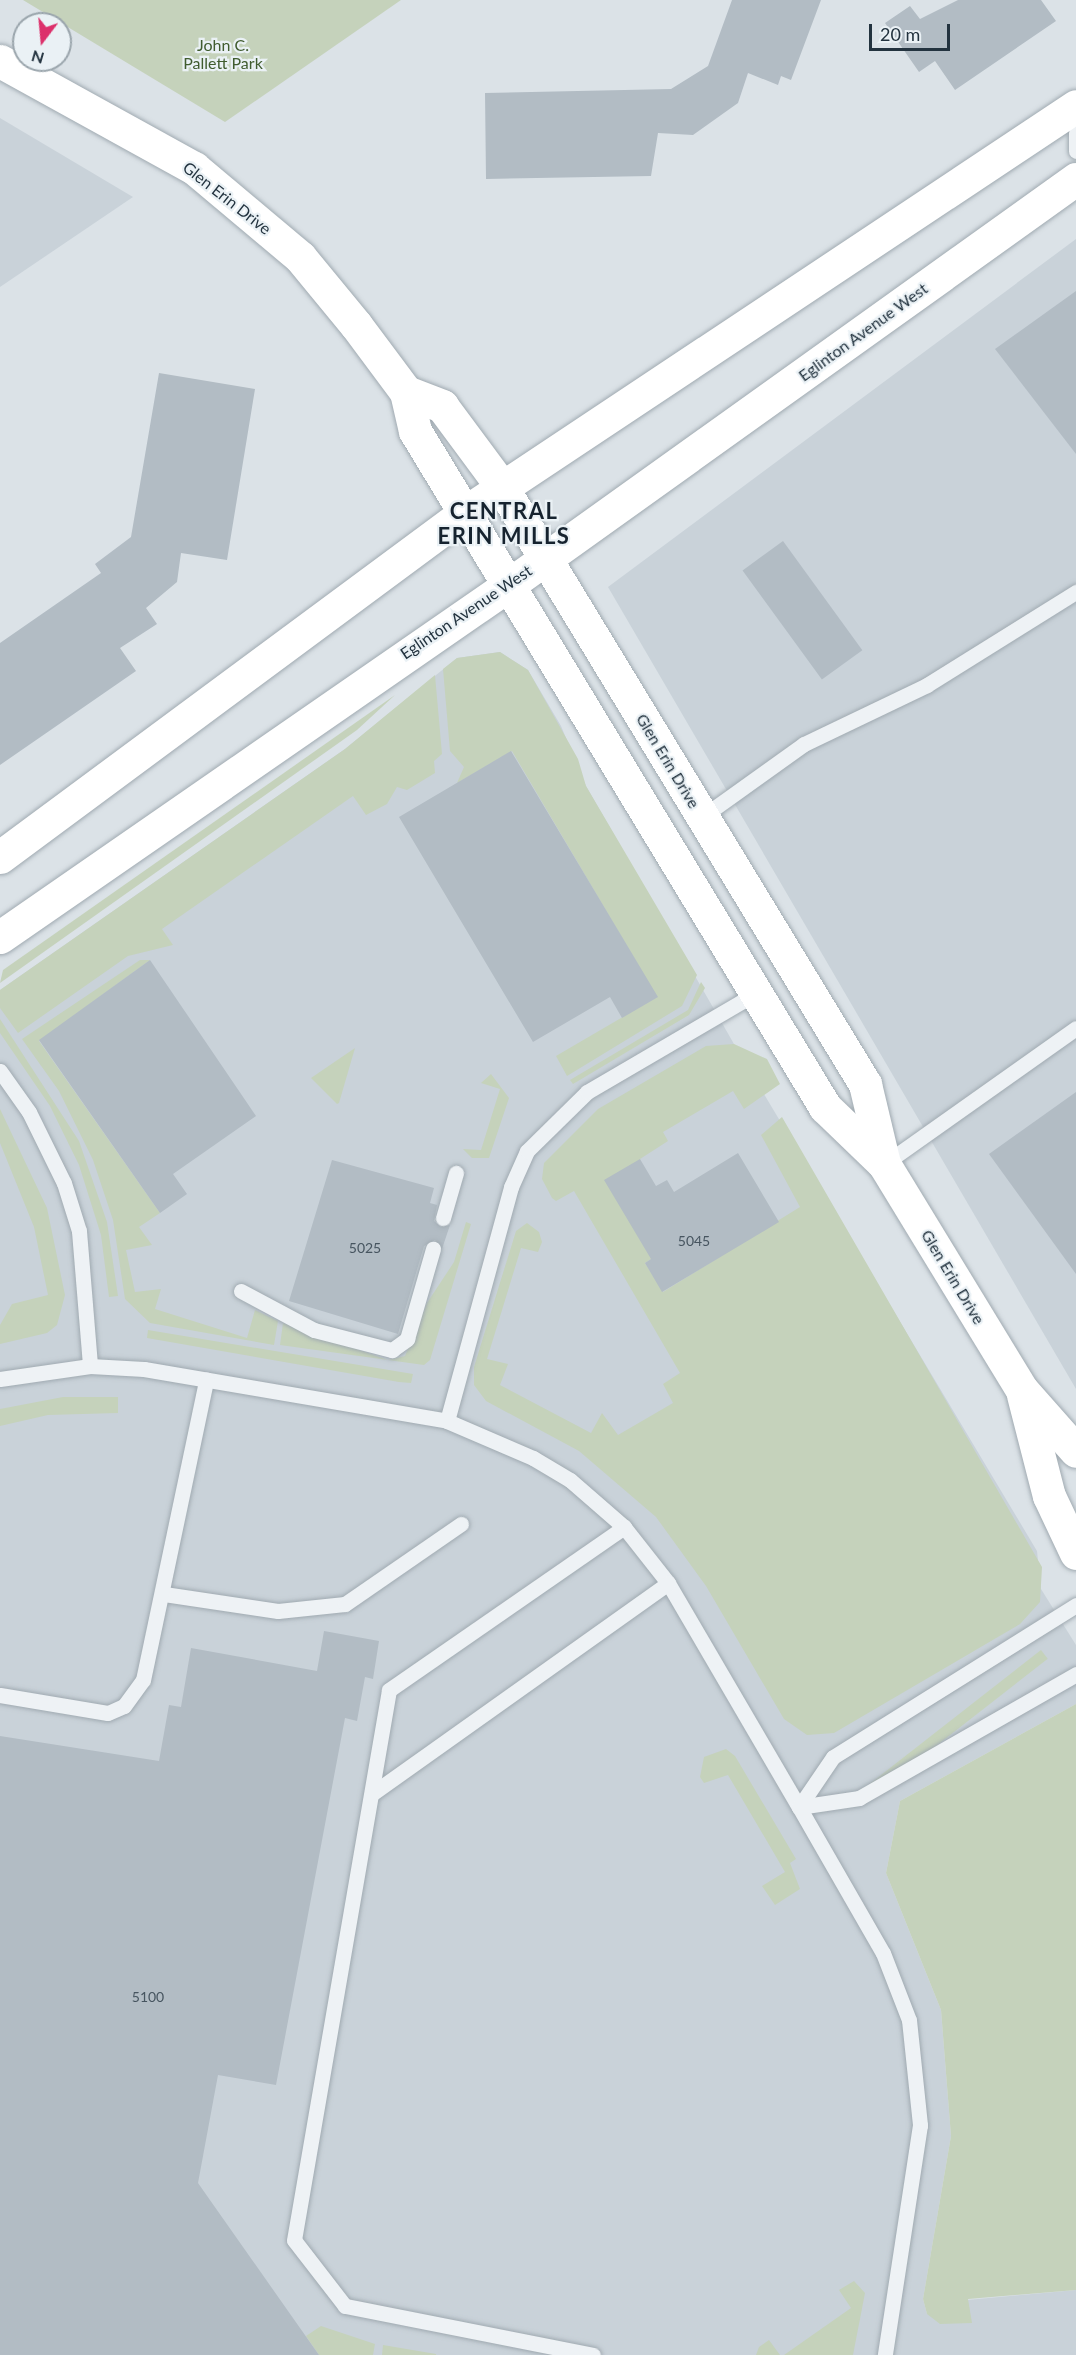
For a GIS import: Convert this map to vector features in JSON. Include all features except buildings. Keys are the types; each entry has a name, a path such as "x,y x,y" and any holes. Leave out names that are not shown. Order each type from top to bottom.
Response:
{"street":[{"name":"Glen Erin Drive","path":"0,61 194,168 300,256 406,392 415,430 467,511 755,994 825,1107 884,1164 1022,1390 1076,1452"},
{"path":"0,857 467,511 1076,106"},
{"name":"Eglinton Avenue West","path":"0,937 546,559 1076,179"},
{"name":"Glen Erin Drive","path":"406,392 442,406 502,487 865,1084 884,1164"},
{"name":"Glen Erin Drive","path":"1022,1390 1049,1496 1076,1553"}],"lane":[{"path":"1076,133 1076,151"},
{"path":"702,816 804,744 927,685 1076,592"},
{"path":"447,1421 511,1187 527,1151 586,1092 755,994"},
{"path":"884,1164 1076,1028"},
{"path":"0,1071 29,1112 64,1183 79,1231 90,1366"},
{"path":"443,1218 456,1173"},
{"path":"241,1291 314,1330 392,1350 407,1339 433,1249"},
{"path":"0,1379 90,1366 206,1380 447,1421 533,1458 570,1480 624,1527 668,1583 883,1953 914,2048 920,2102 916,2171 885,2355"},
{"path":"0,1695 94,1713 123,1706 143,1680 164,1594 206,1380"},
{"path":"164,1594 278,1611 345,1604 461,1524"},
{"path":"593,2355 345,2306 294,2240 389,1690 624,1527"},
{"path":"373,1793 668,1583"},
{"path":"799,1807 833,1756 1076,1605"},
{"path":"799,1807 859,1798 1076,1674"}],"shaded area":[{"path":"0,118 133,197 0,287"},
{"path":"1076,239 1076,1389 608,587"},
{"path":"500,652 528,670 561,726 586,786 734,1044 1037,1551 1041,1589 1076,1645 1076,1704 900,1801 886,1873 941,2010 951,2136 923,2299 927,2314 967,2300 1076,2290 1076,2355 0,2355 0,990 345,749 457,658"}],"green space":[{"name":"John C. Pallett Park","path":"23,0 401,0 225,122 72,30 72,12 43,12"},
{"path":"500,652 528,670 578,759 586,786 697,975 682,1006 567,1076 556,1056 657,997 512,751 457,783 464,767 450,751 443,669 457,658"},
{"path":"435,675 442,754 434,761 435,773 407,790 397,787 387,804 366,815 353,796 162,929 173,945 128,956 18,1033 0,1008 0,990 345,749"},
{"path":"395,695 357,730 0,983 3,970"},
{"path":"140,960 150,960 39,1041 160,1213 139,1227 152,1245 126,1250 135,1292 161,1289 155,1309 247,1338 255,1310 278,1321 274,1345 150,1323 125,1299 113,1220 93,1160 59,1091 22,1039"},
{"path":"701,982 705,988 689,1015 573,1084 570,1080 688,1010"},
{"path":"0,1019 79,1141 107,1222 118,1296 109,1297 101,1235 79,1165 50,1106 0,1033"},
{"path":"734,1044 767,1059 780,1084 744,1109 733,1091 663,1132 668,1141 640,1159 651,1259 645,1263 663,1292 800,1207 761,1135 782,1117 1042,1567 1040,1602 1020,1624 834,1733 807,1735 784,1719 706,1586 656,1517 579,1451 486,1401 474,1385 474,1367 516,1231 527,1223 539,1232 542,1242 538,1252 521,1248 487,1359 508,1364 500,1385 591,1433 602,1413 618,1435 673,1403 663,1384 680,1373 574,1191 556,1201 552,1198 542,1179 544,1163 598,1109 706,1046"},
{"path":"355,1048 339,1103 337,1104 311,1078"},
{"path":"491,1074 509,1098 489,1158 472,1158 463,1149 481,1150 500,1089 481,1083"},
{"path":"0,1109 47,1208 65,1295 57,1325 47,1333 0,1344 0,1325 12,1304 48,1295 34,1227 0,1143"},
{"path":"466,1222 471,1224 430,1360 424,1365 388,1360 405,1356 427,1303 454,1262"},
{"path":"283,1323 388,1360 280,1345"},
{"path":"148,1330 413,1374 411,1383 399,1382 147,1338"},
{"path":"63,1397 118,1397 118,1413 48,1415 0,1426 0,1409"},
{"path":"1041,1650 1048,1659 872,1796 865,1787"},
{"path":"1076,1704 1076,2290 968,2299 972,2323 940,2324 927,2314 923,2299 951,2136 941,2010 886,1873 900,1801"},
{"path":"726,1749 735,1756 796,1859 790,1863 800,1889 775,1905 762,1886 785,1872 728,1775 704,1783 700,1777 704,1757"},
{"path":"854,2281 865,2293 853,2355 784,2355 851,2308 839,2290"},
{"path":"321,2326 375,2344 373,2355 319,2355 306,2336"},
{"path":"769,2340 780,2355 756,2355 759,2347"},
{"path":"383,2345 436,2354 436,2355 382,2355"}],"district":[{"name":"CENTRAL ERIN MILLS","path":"504,522"}]}
